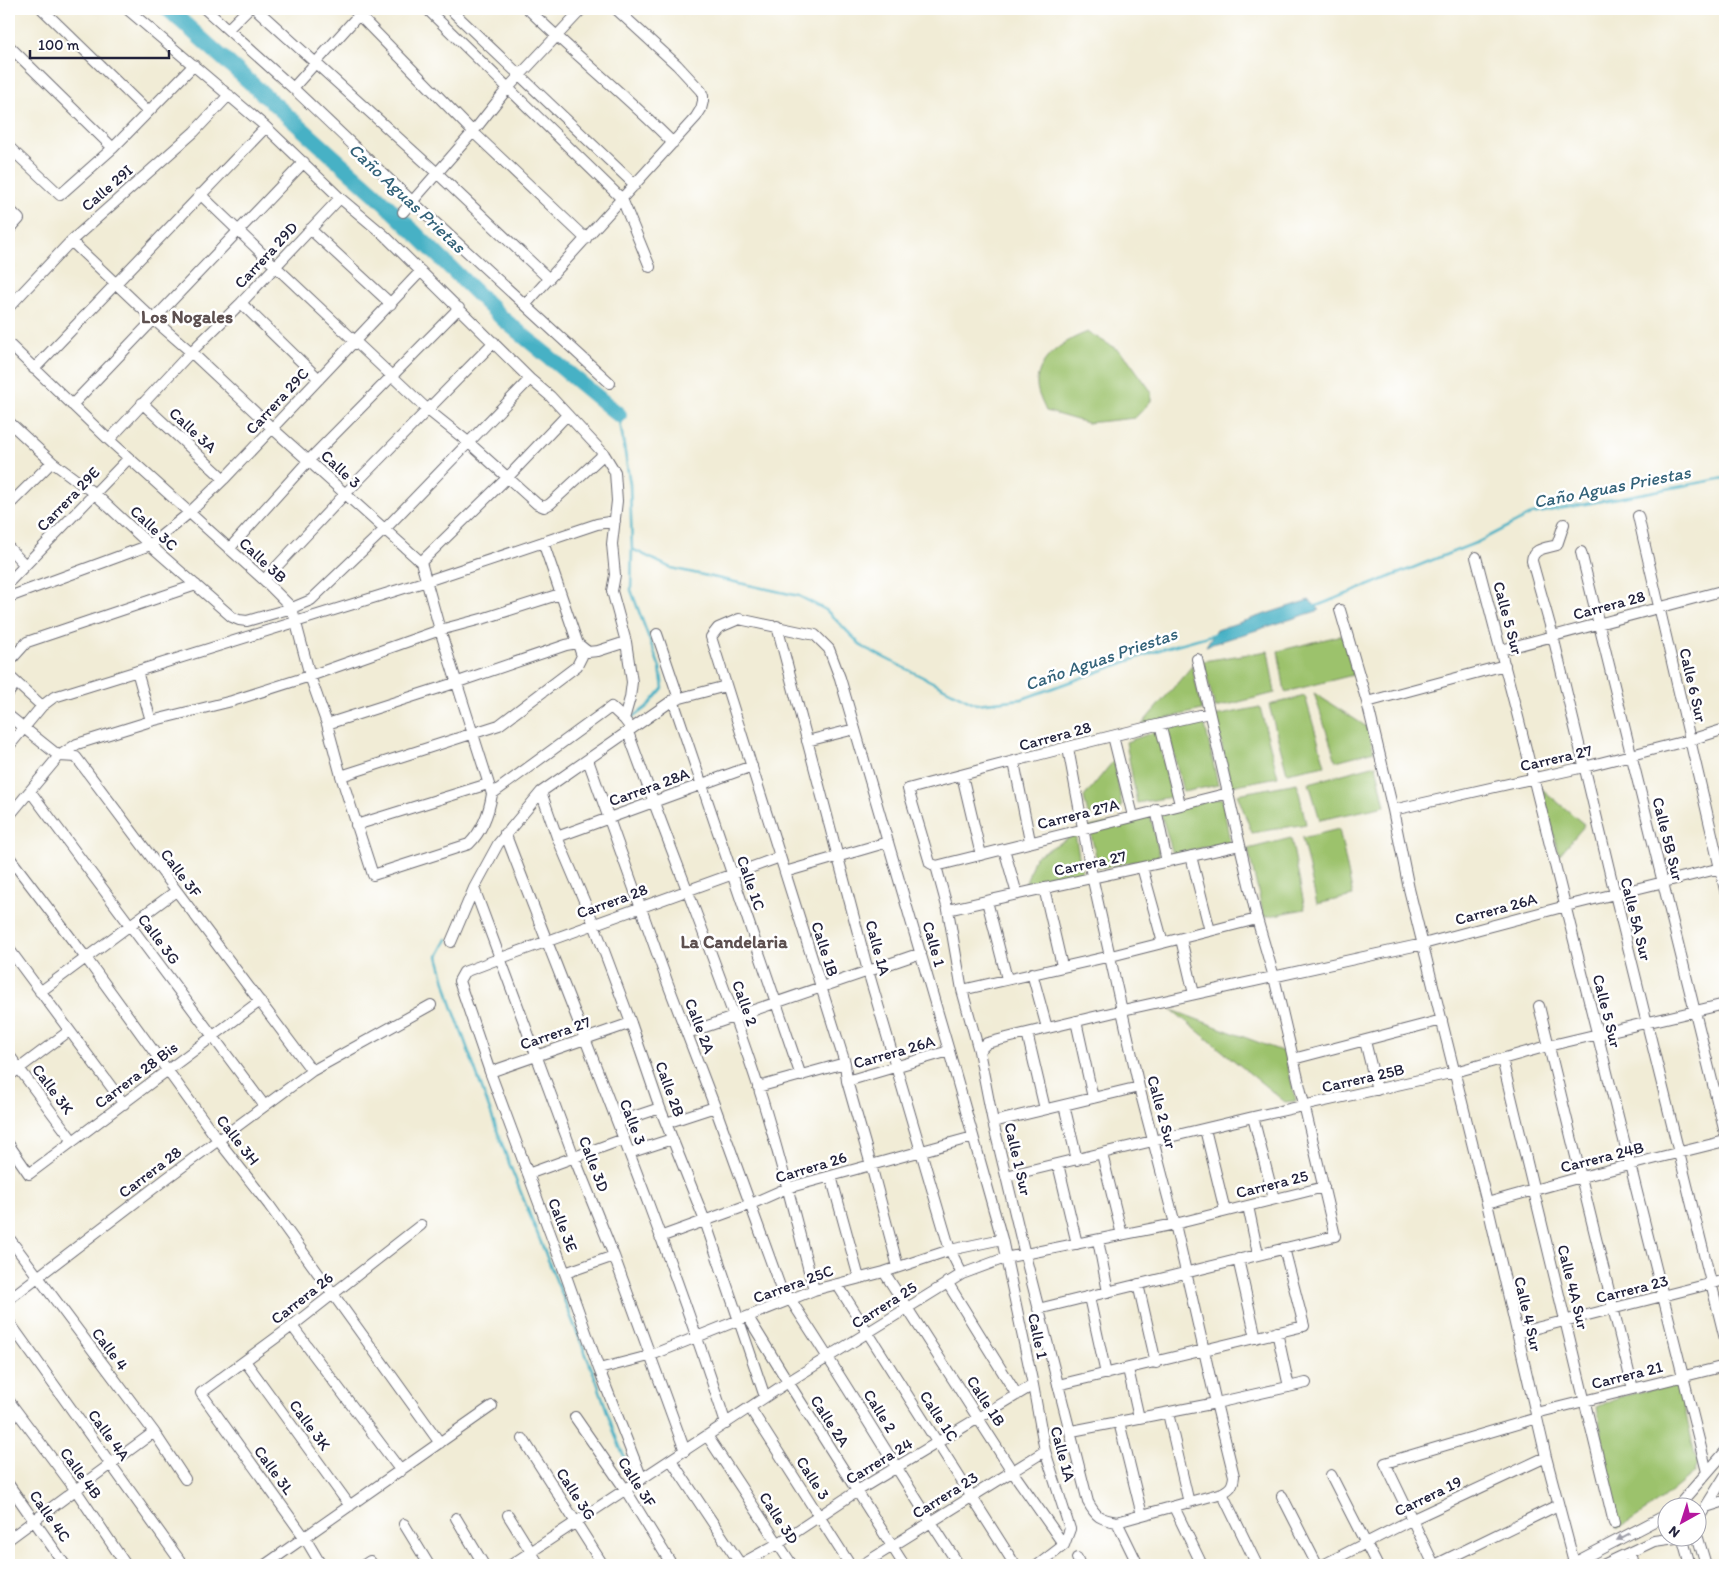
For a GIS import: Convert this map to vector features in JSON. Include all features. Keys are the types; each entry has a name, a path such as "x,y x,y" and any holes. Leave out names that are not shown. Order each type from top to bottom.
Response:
{"street":[{"path":"42,9 148,112"},
{"path":"127,9 229,95 304,162 340,198 384,235 494,342 530,380 550,396 604,454 615,472 617,501 612,544 615,575 612,591 626,642 632,682 624,719 610,707 492,794"},
{"path":"206,9 610,383"},
{"path":"228,29 248,9"},
{"path":"426,9 622,199 650,267"},
{"path":"450,9 635,185"},
{"path":"528,9 648,117 673,143"},
{"path":"403,212 473,132 507,89 582,9"},
{"path":"526,304 701,110 703,96 701,91 677,65 616,9"},
{"path":"259,10 437,173 549,279"},
{"path":"293,88 359,11 473,132 586,239"},
{"path":"9,46 113,148"},
{"path":"9,147 60,195 113,148 194,65"},
{"name":"Calle 29I","path":"9,307 71,241 194,132 229,95"},
{"path":"34,369 200,194 266,128"},
{"path":"72,405 237,230 304,162"},
{"path":"200,194 391,376 537,504 544,507 550,504 604,454"},
{"name":"Carrera 29D","path":"109,440 142,403 241,303 340,198"},
{"path":"9,209 19,219 9,230"},
{"path":"310,228 391,304"},
{"name":"Calle 3","path":"71,241 153,319 421,562"},
{"name":"Carrera 29C","path":"150,545 189,513 224,479 318,378 421,272"},
{"path":"241,303 318,378"},
{"path":"229,548 309,460 459,308"},
{"path":"264,580 345,494 494,342"},
{"name":"Calle 3B","path":"9,344 128,458 264,580 292,608"},
{"path":"530,380 384,530 311,600 292,608 310,676 328,724 341,776 373,876 469,844 477,836 489,812 492,794 485,768 440,630 421,562 568,415"},
{"name":"Calle 3A","path":"142,403 224,479"},
{"name":"Calle 3C","path":"10,426 52,462 95,494 232,617 247,621 292,608"},
{"name":"Carrera 29E","path":"9,582 128,458"},
{"path":"9,505 52,462"},
{"name":"Calle 6 Sur","path":"1638,516 1690,740 1723,868 1725,890"},
{"path":"9,746 42,706 54,697 426,581 597,524 615,521"},
{"name":"Calle 5A Sur","path":"1564,524 1557,545 1536,551 1532,555 1532,561 1553,636 1725,1339"},
{"path":"341,776 499,725 577,666 582,656 543,542"},
{"path":"9,597 150,545"},
{"path":"9,548 25,565"},
{"name":"Calle 5B Sur","path":"1581,552 1725,1133"},
{"name":"Calle 5 Sur","path":"1476,557 1505,665 1708,1472"},
{"path":"9,662 27,642 196,585"},
{"name":"Carrera 28","path":"1501,650 1725,590"},
{"path":"9,816 59,756 77,744 151,721 232,701 310,676 440,630 560,594"},
{"name":"Calle 4 Sur","path":"1340,610 1367,702 1393,810 1406,877 1487,1203 1572,1564"},
{"name":"Calle 1","path":"712,643 711,637 718,628 739,619 815,634 829,649 855,729 921,954 1002,1239 1014,1257 1033,1385"},
{"name":"Calle 1A","path":"778,626 868,970 950,1250 962,1274"},
{"name":"Calle 1C","path":"657,634 701,785 801,1076"},
{"path":"577,643 588,652 626,642"},
{"path":"328,724 577,643"},
{"name":"Calle 1B","path":"712,643 845,1063 846,1081 898,1267"},
{"path":"1038,1309 1186,1271 1335,1236 1274,977 1257,919 1197,659"},
{"path":"1367,702 1505,665"},
{"path":"137,671 151,721"},
{"path":"9,692 12,680 42,706"},
{"path":"451,942 474,888 505,833 541,792 676,700 726,686"},
{"name":"Carrera 28","path":"908,790 1113,736 1209,713"},
{"name":"Calle 3F","path":"9,716 59,756 76,757 312,1071"},
{"name":"Calle 2","path":"624,719 630,727 628,732 653,802 688,889 758,1087 814,1290"},
{"path":"1160,724 1180,804"},
{"path":"807,741 855,729"},
{"name":"Carrera 27","path":"1393,810 1584,767 1690,740 1725,729"},
{"path":"1113,736 1133,816"},
{"name":"Calle 2 Sur","path":"1068,748 1092,876 1139,1086 1175,1224 1234,1476 1234,1483 1230,1489 1222,1493"},
{"name":"Calle 2A","path":"588,760 640,907 782,1292 790,1299"},
{"path":"1014,762 1030,841"},
{"name":"Carrera 28A","path":"558,837 752,766"},
{"path":"962,775 981,855"},
{"path":"356,825 488,784"},
{"name":"Calle 1 Sur","path":"908,790 930,863 936,866 948,910 962,990 979,1051 1006,1176 1014,1257 1038,1309 1072,1431 1088,1502 1094,1513 1103,1520 1117,1522"},
{"name":"Calle 3G","path":"30,791 264,1105"},
{"name":"Calle 2B","path":"541,792 594,924 660,1108 744,1319 765,1397"},
{"name":"Carrera 27A","path":"936,866 1229,792"},
{"path":"1156,810 1167,862"},
{"name":"Calle 3","path":"505,833 618,1122 698,1338 726,1424"},
{"path":"785,872 888,842"},
{"name":"Carrera 27","path":"948,910 1092,876 1167,862 1240,845"},
{"path":"1004,849 1017,894"},
{"name":"Carrera 28","path":"459,981 464,972 780,856"},
{"path":"1191,856 1210,931"},
{"name":"Calle 3H","path":"9,857 86,958 218,1140 270,1205 440,1443"},
{"path":"1142,867 1163,943"},
{"name":"Carrera 26A","path":"979,1051 987,1043 1047,1028 1423,944 1566,906 1723,868"},
{"name":"Calle 3D","path":"474,888 538,1055 574,1157 614,1256 685,1451"},
{"path":"1044,888 1062,966"},
{"path":"40,992 176,891"},
{"path":"987,901 1007,979"},
{"path":"962,990 1111,956 1257,919"},
{"path":"1181,939 1194,994"},
{"path":"9,949 124,1104"},
{"path":"687,1033 868,970 921,954"},
{"path":"1032,973 1047,1028"},
{"name":"Calle 3E","path":"459,981 490,1072 599,1369 642,1478"},
{"name":"Carrera 28 Bis","path":"9,1145 29,1174 260,1001"},
{"name":"Carrera 25B","path":"1006,1176 1253,1117 1305,1107 1455,1072 1548,1046 1725,1004"},
{"name":"Carrera 28","path":"9,1299 264,1105 312,1071 431,1005"},
{"path":"1539,1006 1633,1389"},
{"path":"1293,1059 1442,1020"},
{"path":"1076,1021 1092,1098"},
{"name":"Carrera 27","path":"490,1072 631,1023"},
{"path":"9,1076 70,1031"},
{"path":"1027,1033 1045,1109"},
{"path":"1365,1041 1377,1090"},
{"name":"Carrera 26A","path":"846,1081 949,1051"},
{"name":"Calle 3K","path":"9,1055 73,1141"},
{"name":"Calle 4A Sur","path":"1502,1059 1614,1523"},
{"name":"Carrera 26A","path":"758,1087 845,1063"},
{"path":"993,1122 1139,1086"},
{"path":"1064,1104 1077,1160"},
{"path":"666,1123 715,1107"},
{"path":"618,1122 660,1108"},
{"path":"1253,1117 1274,1199"},
{"path":"1205,1129 1225,1211"},
{"name":"Carrera 26","path":"660,1237 751,1204 787,1188 973,1138"},
{"path":"528,1174 624,1139"},
{"path":"629,1153 672,1139"},
{"name":"Carrera 24B","path":"1487,1203 1580,1177 1725,1142"},
{"path":"1102,1154 1122,1235"},
{"path":"1058,1164 1077,1244"},
{"path":"831,1176 859,1278"},
{"name":"Carrera 25","path":"511,1565 532,1553 625,1489 708,1437 788,1382 962,1274 1014,1257 1175,1224 1324,1187"},
{"path":"1248,1206 1258,1254"},
{"name":"Carrera 26","path":"201,1393 292,1326 421,1225"},
{"name":"Calle 4","path":"9,1238 154,1432 185,1479"},
{"name":"Carrera 25C","path":"599,1369 649,1356 698,1338 814,1290 884,1272 950,1250 1002,1239"},
{"path":"1098,1240 1108,1292"},
{"path":"1058,1385 1304,1326 1284,1248"},
{"path":"565,1273 614,1256"},
{"path":"1238,1259 1256,1338"},
{"name":"Calle 1B","path":"884,1272 1012,1470 1064,1545"},
{"name":"Carrera 23","path":"1517,1333 1725,1280"},
{"path":"947,1282 1017,1395"},
{"name":"Calle 1C","path":"837,1284 1015,1565"},
{"path":"1138,1284 1156,1363"},
{"path":"1089,1297 1106,1374"},
{"name":"Calle 2","path":"790,1299 829,1357 930,1522 959,1565"},
{"name":"Calle 2A","path":"744,1319 788,1382 904,1565"},
{"name":"Calle 4A","path":"9,1322 183,1565"},
{"path":"292,1326 401,1471"},
{"path":"1277,1332 1289,1387"},
{"name":"Calle 3K","path":"245,1361 350,1506"},
{"name":"Carrera 21","path":"1411,1520 1385,1463 1585,1401 1725,1366"},
{"path":"1128,1369 1139,1418"},
{"path":"1072,1431 1168,1413 1306,1383"},
{"name":"Calle 1A","path":"1033,1385 1044,1451 1070,1530 1064,1545"},
{"name":"Carrera 24","path":"741,1565 779,1543 857,1491 1033,1385"},
{"name":"Calle 3L","path":"201,1393 304,1538 321,1565"},
{"name":"Calle 4B","path":"9,1401 75,1489 126,1565"},
{"path":"265,1565 492,1406"},
{"name":"Calle 3","path":"750,1408 850,1565"},
{"path":"1168,1413 1189,1503"},
{"name":"Calle 3F","path":"575,1417 625,1489 672,1565"},
{"path":"1119,1422 1142,1515"},
{"path":"9,1540 154,1432"},
{"name":"Calle 3D","path":"708,1437 792,1565"},
{"name":"Calle 3G","path":"524,1440 604,1565"},
{"name":"Carrera 23","path":"862,1565 1044,1451"},
{"path":"1687,1496 1725,1452"},
{"name":"Carrera 19","path":"1324,1565 1411,1520 1546,1457"},
{"path":"671,1460 741,1565"},
{"path":"1331,1475 1377,1565"},
{"path":"1706,1504 1725,1476"},
{"name":"Calle 4C","path":"9,1485 65,1565"},
{"path":"1138,1565 1117,1522 1222,1493 1257,1565"},
{"path":"1282,1496 1317,1565"},
{"path":"1706,1509 1725,1501"},
{"path":"1411,1520 1434,1565 1558,1505"},
{"path":"1174,1507 1202,1565"},
{"path":"508,1515 539,1565"},
{"path":"456,1518 484,1565"},
{"path":"1572,1564 1656,1520"},
{"path":"404,1524 429,1565"},
{"path":"1603,1565 1656,1540"},
{"path":"1038,1565 1064,1545"},
{"path":"1682,1546 1690,1565"},
{"path":"1699,1546 1706,1565"},
{"path":"1630,1552 1633,1565"}],"green space":[{"path":"1088,332 1118,350 1127,358 1151,391 1151,401 1135,418 1087,423 1046,411 1037,389 1039,372 1043,364 1063,344"},
{"path":"1342,635 1353,675 1285,692 1278,651"},
{"path":"1268,651 1275,693 1215,708 1203,661"},
{"path":"1192,666 1202,710 1142,724"},
{"path":"1314,693 1367,727 1374,751 1336,761"},
{"path":"1305,696 1325,765 1287,773 1269,705"},
{"path":"1260,707 1278,777 1231,786 1215,716"},
{"path":"1204,720 1218,785 1183,792 1168,729"},
{"path":"1157,731 1171,797 1137,803 1126,742"},
{"path":"1114,760 1122,807 1088,815 1084,797"},
{"path":"1376,765 1385,806 1320,820 1309,783"},
{"path":"1297,783 1306,824 1252,833 1237,794"},
{"path":"1542,789 1585,825 1559,855"},
{"path":"1222,798 1230,842 1173,854 1160,811"},
{"path":"1150,815 1160,857 1099,868 1089,827"},
{"path":"1339,829 1353,896 1317,904 1302,838"},
{"path":"1075,834 1082,872 1025,885 1035,857"},
{"path":"1291,838 1305,909 1264,917 1248,849"},
{"path":"1172,1010 1284,1052 1296,1101 1285,1102"},
{"path":"1679,1383 1697,1464 1693,1474 1666,1496 1656,1496 1656,1504 1617,1530 1597,1407 1619,1397"}],"water":[{"path":"1309,600 1320,610 1206,646 1216,630"}],"waterway":[{"name":"Caño Aguas Prietas","path":"168,9 375,194 503,319 619,415"},
{"name":"Caño Aguas Priestas","path":"619,415 630,484 632,549 671,568 799,596 826,610 863,647 976,704 1022,699 1165,648 1215,634"},
{"name":"Caño Aguas Priestas","path":"1314,607 1478,542 1532,514 1725,478"},
{"path":"632,549 631,590 660,668 663,688 648,706 632,718"},
{"path":"447,939 438,956 450,1000 507,1158 597,1382 615,1435 630,1471"}],"district":[{"name":"Los Nogales","path":"187,317"},
{"name":"La Candelaria","path":"734,942"}]}
